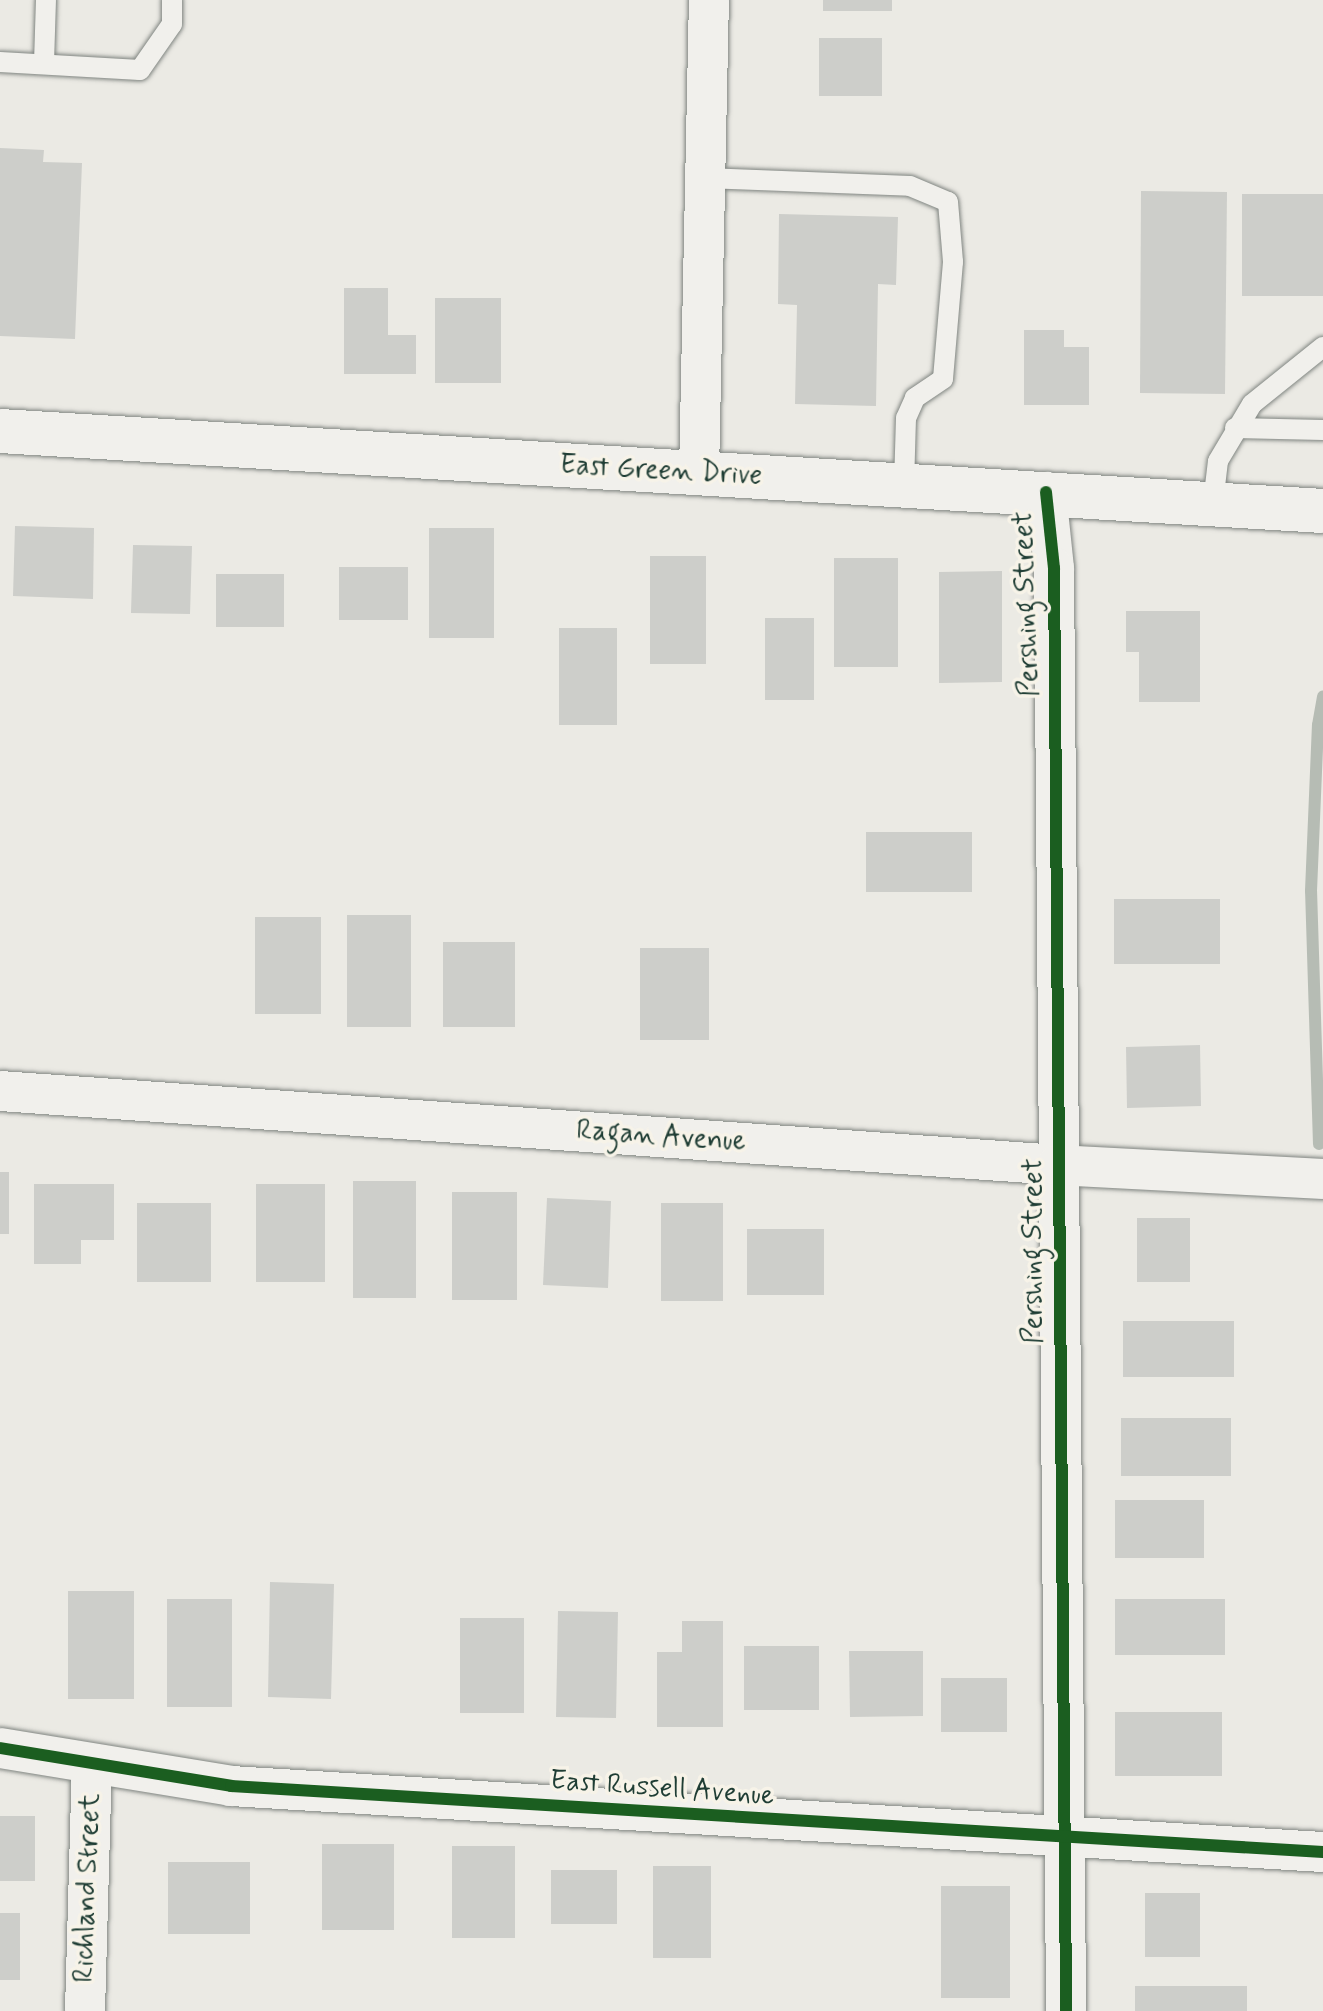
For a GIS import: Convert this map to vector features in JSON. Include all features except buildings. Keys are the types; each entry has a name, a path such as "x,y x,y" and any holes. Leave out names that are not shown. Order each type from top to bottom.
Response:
{"main road":[{"name":"East Green Drive","path":"0,431 1323,511"}],"street":[{"path":"699,474 709,0"},
{"name":"Pershing Street","path":"1046,492 1054,568 1066,2011"},
{"name":"Ragan Avenue","path":"0,1091 1057,1165 1323,1179"},
{"name":"East Russell Avenue","path":"0,1748 231,1786 1063,1839 1323,1852"},
{"name":"Richland Street","path":"85,2011 92,1764"}],"lane":[{"path":"44,63 46,0"},
{"path":"0,62 140,70 172,24 172,0"},
{"path":"705,178 910,186 948,202 953,262 943,379 915,398 906,418 904,485"},
{"path":"1213,503 1218,461 1235,428 1252,404 1323,347"},
{"path":"1235,428 1323,430"}],"waterway":[{"path":"1319,1144 1311,891 1318,725 1323,696"}],"cycle path":[{"path":"1046,492 1054,568 1066,2011"},
{"path":"0,1748 231,1786 1323,1852"}]}
